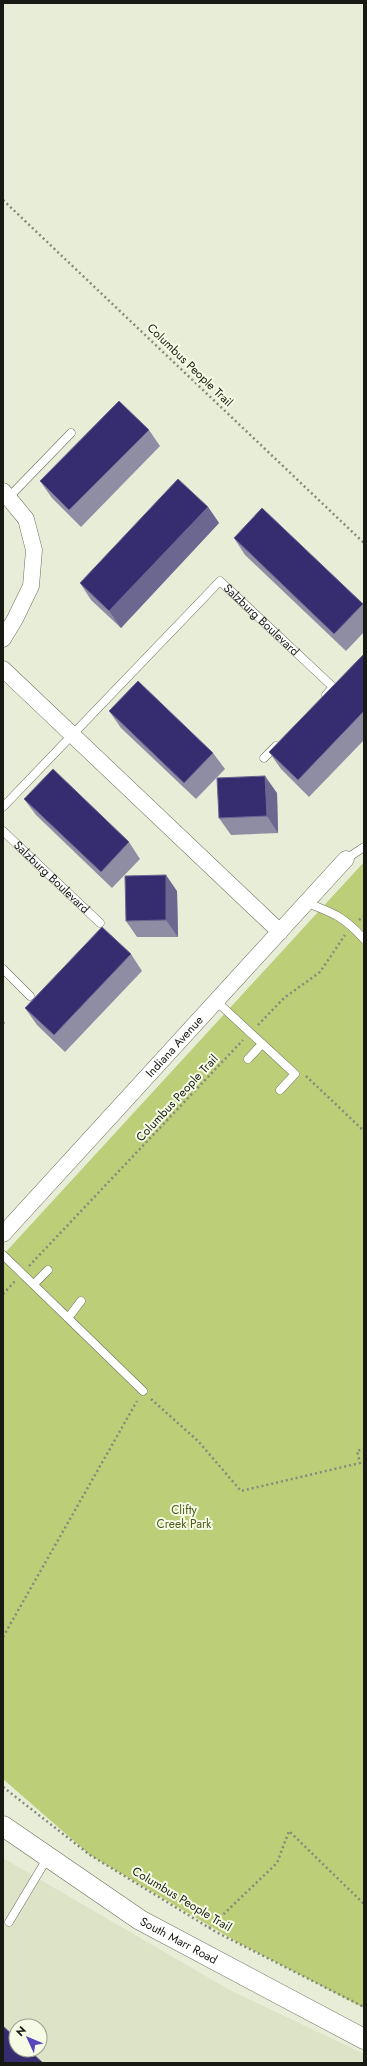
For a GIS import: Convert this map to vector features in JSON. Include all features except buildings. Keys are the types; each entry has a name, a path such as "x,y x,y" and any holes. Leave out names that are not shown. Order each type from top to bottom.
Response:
{"street":[{"path":"3,639 15,619 31,586 34,550 26,520 6,494"},
{"path":"3,669 280,932"},
{"name":"Indiana Avenue","path":"3,1234 346,859"},
{"name":"South Marr Road","path":"3,1826 140,1920 364,2039"}],"lane":[{"path":"6,494 71,432"},
{"name":"Salzburg Boulevard","path":"3,807 220,581 333,687 318,702"},
{"path":"264,758 283,738"},
{"name":"Salzburg Boulevard","path":"3,831 100,923"},
{"path":"346,859 364,846"},
{"path":"307,903 335,913 353,926 364,938"},
{"path":"3,969 30,996"},
{"path":"216,1001 295,1074 280,1090"},
{"path":"248,1059 262,1044"},
{"path":"3,1255 143,1391"},
{"path":"34,1284 48,1270"},
{"path":"68,1318 80,1300"},
{"path":"9,1922 48,1857"}],"path":[{"name":"Columbus People Trail","path":"3,200 364,543"},
{"name":"Columbus People Trail","path":"3,1294 284,998 320,972 353,926 364,916"},
{"path":"295,1074 304,1074 364,1131"},
{"path":"3,1637 143,1391 198,1441 241,1491 360,1463 357,1451 364,1449"},
{"name":"Columbus People Trail","path":"3,1787 90,1855 209,1928 364,2007"},
{"path":"209,1928 277,1863 289,1831 364,1904"}],"shaded area":[{"path":"3,1858 228,1989 364,2054 364,2063 3,2063"}],"green space":[{"name":"Clifty Creek Park","path":"364,862 364,2008 237,1942 90,1855 3,1779 3,1255"}]}
